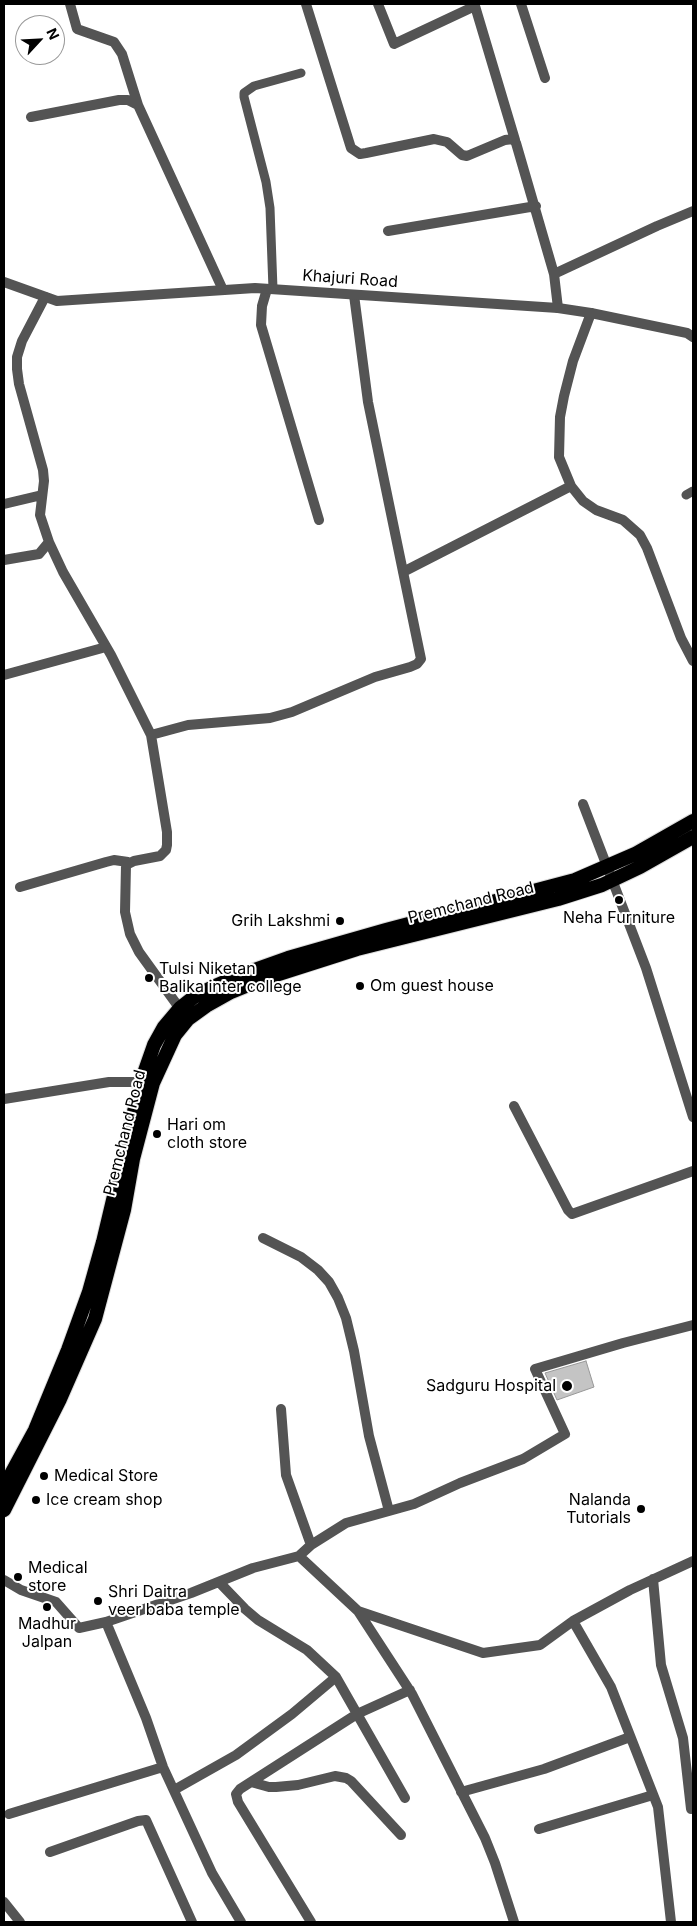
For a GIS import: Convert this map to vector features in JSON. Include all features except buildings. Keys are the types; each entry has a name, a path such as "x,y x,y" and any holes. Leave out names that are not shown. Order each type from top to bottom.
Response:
{"highway":[{"name":"Premchand Road","path":"4,1510 60,1399 95,1319 124,1210 134,1159 153,1083 184,1014 194,997 243,974 288,958 575,880 634,854 693,821"},
{"name":"Premchand Road","path":"4,1487 35,1430 68,1350 89,1292 103,1242 141,1082 154,1045 164,1027 184,1014 206,1006 231,992 263,978 358,949 558,898 612,880 693,836"}],"street":[{"path":"70,4 77,29 114,42 122,54 138,105 223,290"},
{"path":"306,4 348,142 355,152 366,153 434,139 447,142 462,155 466,156 509,138 515,140"},
{"path":"378,4 394,44 475,6 536,206 554,274 558,308"},
{"path":"521,4 545,78"},
{"path":"31,117 119,100 128,100 138,105"},
{"path":"388,231 536,206"},
{"path":"554,274 693,211"},
{"name":"Khajuri Road","path":"4,282 57,301 223,290 270,289 558,308 687,333 693,337"},
{"path":"270,289 262,306 261,325 320,520"},
{"path":"151,735 188,725 270,718 292,712 375,677 417,664 420,661 421,656 368,402 354,295"},
{"path":"20,887 114,860 128,862 160,856 166,850 168,832 151,735 106,647 63,572 49,542 40,515 44,481 41,458 19,384 17,369 22,342 45,297"},
{"path":"591,313 573,361 560,417 559,457 571,486 583,501 596,510 623,520 640,535 693,661"},
{"path":"403,572 571,486"},
{"path":"4,504 42,496"},
{"path":"4,560 39,554 49,542"},
{"path":"4,675 106,647"},
{"path":"583,804 646,968 693,1117"},
{"path":"128,862 124,868 125,912 130,934 150,969 184,1014"},
{"path":"4,1099 109,1082 141,1082"},
{"path":"514,1106 568,1210 572,1214 693,1171"},
{"path":"262,1238 301,1257 318,1270 329,1282 338,1298 346,1318 352,1343 369,1436 389,1511"},
{"path":"4,1580 21,1590 56,1602 79,1628 106,1622 253,1568 299,1556 312,1545 346,1523 414,1504 460,1482 523,1459 565,1434 535,1369 693,1325"},
{"path":"282,1409 286,1475 312,1545"},
{"path":"299,1556 358,1611 410,1690 492,1855 514,1922"},
{"path":"358,1611 483,1653 540,1645 573,1621 653,1579 693,1561"},
{"path":"653,1579 661,1665 683,1738 691,1809"},
{"path":"219,1582 258,1620 307,1650 336,1677 405,1798"},
{"path":"573,1621 611,1687 658,1807 671,1922"},
{"path":"106,1622 146,1718 163,1767 212,1873 241,1922"},
{"path":"174,1790 236,1755 292,1714 336,1677"},
{"path":"311,1922 236,1798 238,1791 358,1714 410,1690"},
{"path":"461,1792 544,1769 630,1737"},
{"path":"9,1814 163,1767"},
{"path":"251,1782 276,1787 298,1785 335,1776 346,1778 351,1781 401,1835"},
{"path":"539,1829 653,1795"},
{"path":"50,1852 138,1821 146,1820 192,1922"},
{"path":"4,1902 20,1922"}],"lane":[{"path":"270,289 270,208 266,182 244,93 254,86 301,73"}],"place":[{"name":"Neha Furniture","path":"619,900"},
{"name":"Grih Lakshmi","path":"340,921"},
{"name":"Tulsi Niketan Balika inter college","path":"149,978"},
{"name":"Om guest house","path":"360,986"},
{"name":"Hari om cloth store","path":"157,1134"},
{"name":"Sadguru Hospital","path":"567,1386"},
{"name":"Medical Store","path":"44,1476"},
{"name":"Ice cream shop","path":"36,1500"},
{"name":"Nalanda Tutorials","path":"641,1509"},
{"name":"Medical store","path":"18,1577"},
{"name":"Shri Daitra veer baba temple","path":"98,1601"},
{"name":"Madhur Jalpan","path":"47,1607"}]}
